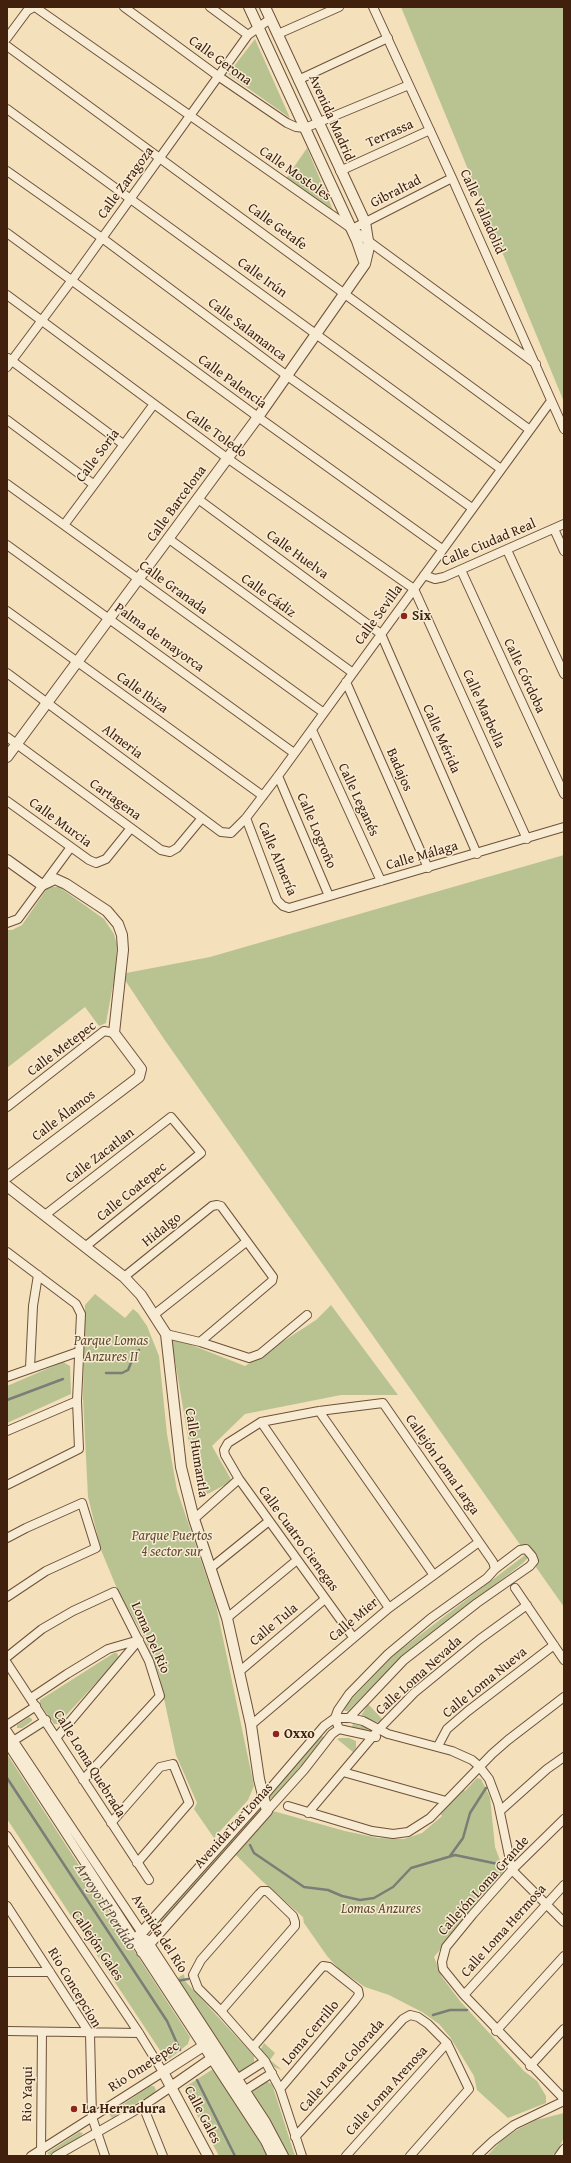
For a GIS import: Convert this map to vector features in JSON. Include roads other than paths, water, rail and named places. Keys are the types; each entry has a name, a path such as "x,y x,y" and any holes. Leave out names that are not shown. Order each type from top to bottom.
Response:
{"street":[{"path":"7,38 27,11 36,7"},
{"name":"Calle Mostoles","path":"36,7 352,230 536,364"},
{"name":"Calle Gerona","path":"124,7 218,76 287,123 305,128"},
{"path":"210,7 248,35"},
{"name":"Avenida Madrid","path":"249,7 352,230"},
{"name":"Avenida Madrid","path":"265,7 365,222 368,242"},
{"path":"278,34 339,7"},
{"name":"Calle Valladolid","path":"373,7 452,178 564,429"},
{"name":"Calle Zaragoza","path":"8,362 72,280 248,35 270,20"},
{"path":"298,80 388,38"},
{"name":"Calle Getafe","path":"7,46 530,430"},
{"path":"305,128 409,85"},
{"name":"Calle Irún","path":"7,109 501,469"},
{"name":"Terrassa","path":"340,171 430,130"},
{"name":"Calle Salamanca","path":"7,171 102,238 286,375 472,508"},
{"name":"Gibraltad","path":"352,230 452,178"},
{"path":"352,230 365,264"},
{"name":"Calle Palencia","path":"7,233 258,417 442,549"},
{"name":"Calle Barcelona","path":"7,757 258,417 286,375 345,293 365,264 368,242"},
{"name":"Calle Toledo","path":"7,295 227,458 414,589"},
{"path":"8,362 123,444"},
{"name":"Calle Sevilla","path":"221,832 231,833 246,818 263,796 551,401"},
{"name":"Calle Soria","path":"64,525 93,484 154,404"},
{"path":"7,420 93,484"},
{"name":"Calle Granada","path":"7,484 324,713"},
{"name":"Calle Huelva","path":"198,499 381,634"},
{"name":"Calle Ciudad Real","path":"424,575 435,579 461,570 564,524"},
{"path":"554,529 564,551"},
{"name":"Calle Cádiz","path":"169,539 353,673"},
{"name":"Palma de mayorca","path":"7,545 110,618 294,753"},
{"path":"507,550 564,674"},
{"name":"Calle Córdoba","path":"461,570 564,794"},
{"name":"Calle Marbella","path":"414,589 527,840"},
{"name":"Calle Ibiza","path":"7,611 263,796"},
{"name":"Calle Mérida","path":"381,634 477,854"},
{"name":"Almeria","path":"7,673 221,832"},
{"name":"Badajos","path":"346,682 428,868"},
{"name":"Calle Leganés","path":"312,730 381,881"},
{"name":"Cartagena","path":"7,738 161,850 170,852 177,848 202,818"},
{"name":"Calle Logroño","path":"278,776 329,896"},
{"name":"Calle Murcia","path":"7,801 92,862 101,862 106,859 131,828"},
{"name":"Calle Almería","path":"246,818 277,900 286,908"},
{"name":"Calle Málaga","path":"286,908 527,840 564,827"},
{"path":"7,923 18,919 71,847"},
{"path":"7,860 42,885"},
{"path":"42,885 55,879 61,881 107,911 118,924 122,935 123,950 114,1033"},
{"name":"Calle Metepec","path":"7,1107 104,1031 114,1033"},
{"name":"Calle Álamos","path":"7,1177 139,1077 141,1069 114,1033"},
{"name":"Calle Zacatlan","path":"45,1214 171,1117 201,1153 194,1158"},
{"name":"Calle Coatepec","path":"86,1246 194,1158"},
{"name":"Calle Humantla","path":"7,1186 45,1214 124,1277 141,1295 155,1314 166,1334 177,1440 184,1482 194,1519 212,1567 227,1618 240,1671 263,1797 267,1810"},
{"name":"Hidalgo","path":"124,1277 212,1206 221,1206 246,1242"},
{"path":"155,1314 246,1242 272,1274 272,1281 200,1342"},
{"path":"7,1252 79,1307 81,1314 78,1352 77,1400 79,1449 7,1485"},
{"path":"30,1368 33,1306 38,1276"},
{"path":"166,1334 200,1342 243,1357 255,1357 307,1315"},
{"path":"7,1377 78,1352"},
{"path":"7,1431 77,1400"},
{"name":"Callejón Loma Larga","path":"319,1411 383,1403 493,1562 495,1569"},
{"path":"389,1608 261,1422 319,1411 433,1574"},
{"name":"Calle Cuatro Cienegas","path":"261,1422 228,1443 224,1450 225,1455 239,1479 353,1637"},
{"path":"194,1519 239,1479"},
{"path":"7,1538 82,1503 96,1548 46,1571 7,1597"},
{"path":"212,1567 269,1521"},
{"name":"Calle Mier","path":"251,1725 389,1608 433,1574 479,1542"},
{"name":"Avenida Las Lomas","path":"138,1936 263,1797 324,1726 335,1718 349,1694 388,1654 431,1618 487,1578 495,1569 520,1550 526,1549 534,1561 530,1566 472,1607 404,1660 349,1718"},
{"path":"227,1618 297,1560"},
{"path":"515,1588 564,1660"},
{"name":"Loma Del Rio","path":"7,1657 42,1629 73,1611 114,1592 140,1640 152,1669 160,1696 83,1780"},
{"name":"Calle Tula","path":"240,1671 325,1599"},
{"name":"Calle Loma Nevada","path":"308,1813 379,1729 414,1694 442,1669 527,1605"},
{"path":"32,1698 67,1674 108,1649 140,1640"},
{"path":"57,1737 140,1640"},
{"name":"Calle Loma Nueva","path":"438,1746 447,1730 468,1711 554,1645"},
{"name":"Calle Loma Quebrada","path":"7,1663 32,1698 83,1780 149,1880"},
{"path":"288,1806 372,1831 401,1833 423,1824 479,1766 525,1725 564,1697"},
{"path":"7,1725 36,1706"},
{"path":"388,1734 372,1738 339,1729 335,1718 349,1718 363,1721 388,1734 438,1746 463,1755 479,1766 492,1786 500,1811 512,1870 564,1922"},
{"path":"10,1743 46,1720"},
{"name":"Avenida Las Lomas","path":"146,1948 304,1770 332,1734 339,1729"},
{"name":"Avenida del Río","path":"7,1731 10,1743 146,1948 204,2045 240,2093 274,2156"},
{"path":"500,1811 541,1774 564,1757"},
{"path":"111,1823 160,1767 173,1764 189,1803 137,1862"},
{"path":"343,1772 446,1801"},
{"name":"Callejón Loma Grande","path":"564,1819 512,1870 451,1940 443,1954 442,1962 443,1969 464,1995 496,2031 564,2100"},
{"name":"Callejón Gales","path":"7,1836 139,2032 162,2072"},
{"name":"Calle Loma Hermosa","path":"464,1995 564,1885"},
{"path":"222,2011 292,1929 295,1922 293,1916 269,1893 262,1891 201,1960 193,1974 194,1981 265,2060 280,2089 302,2156"},
{"name":"Rio Concepcion","path":"7,1906 10,1914 90,2034 92,2117 96,2133 105,2156"},
{"path":"496,2031 564,1956"},
{"name":"Loma Cerrillo","path":"254,2046 321,1967 326,1966 359,1992 353,2003 280,2089"},
{"path":"7,1972 50,1972"},
{"name":"Calle Loma Colorada","path":"295,2137 403,2019 410,2015 418,2017 428,2024 447,2043"},
{"path":"530,2066 564,2029"},
{"path":"7,2032 90,2034 139,2032"},
{"name":"Rio Yaqui","path":"41,2154 42,2032"},
{"path":"410,2156 469,2089 447,2043"},
{"name":"Calle Loma Arenosa","path":"346,2156 447,2043"},
{"name":"Rio Ometepec","path":"31,2156 41,2154 92,2117 204,2045"},
{"path":"56,2156 143,2106 213,2057"},
{"path":"232,2081 265,2060"},
{"name":"Calle Gales","path":"162,2072 208,2156"},
{"path":"240,2093 272,2073"},
{"name":"Avenida del Río","path":"240,2093 265,2122 283,2156"},
{"path":"477,2156 493,2141 514,2125 564,2100"},
{"path":"143,2106 163,2156"},
{"path":"559,2156 564,2149"}],"waterway":[{"path":"106,1373 122,1373 128,1370 135,1353 139,1350"},
{"path":"7,1400 63,1379"},
{"name":"Arroyo El Perdido","path":"7,1778 167,2021 180,2050"},
{"path":"450,1856 463,1838 470,1813 486,1788"},
{"path":"250,1845 254,1853 304,1887 328,1890 342,1896 360,1900 374,1898 393,1887 411,1868 455,1855 498,1864"},
{"path":"177,1981 188,1979"},
{"path":"433,2015 450,2010 467,2010"},
{"name":"Arroyo El Perdido","path":"197,2080 235,2156"}],"place":[{"name":"Six","path":"404,616"},
{"name":"Oxxo","path":"276,1734"},
{"name":"La Herradura","path":"74,2109"}],"park label":[{"name":"Parque Lomas Anzures II","path":"111,1350"},
{"name":"Parque Puertos 4 sector sur","path":"172,1544"},
{"name":"Lomas Anzures","path":"381,1909"}]}
